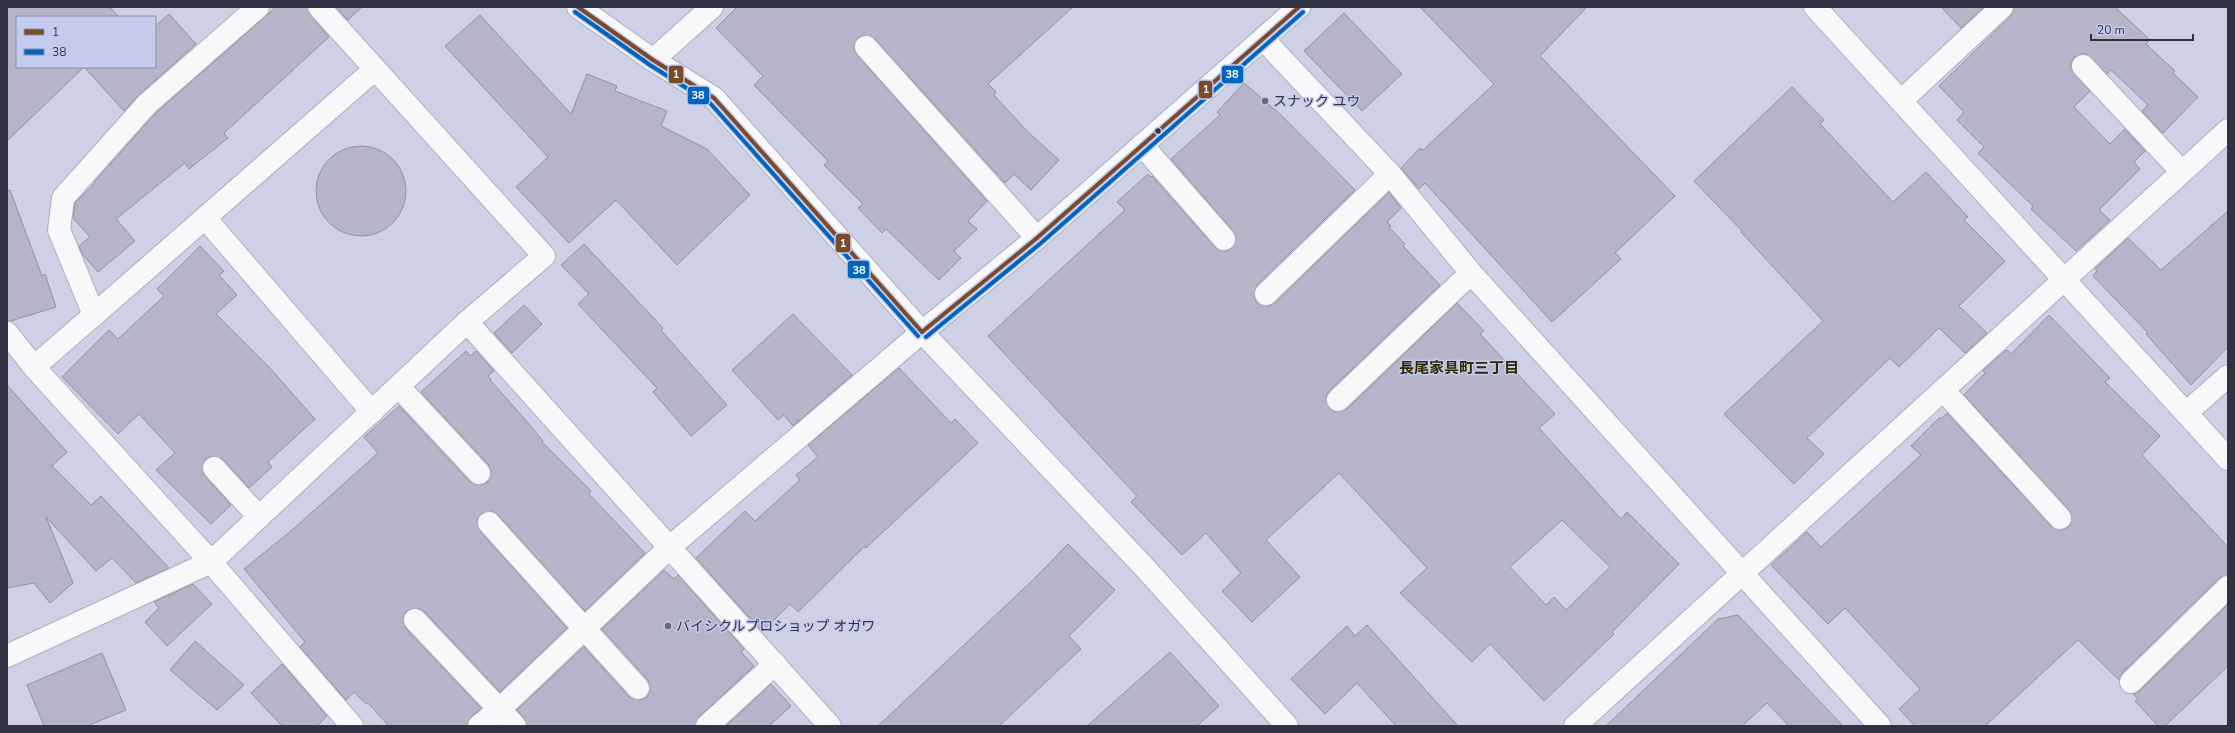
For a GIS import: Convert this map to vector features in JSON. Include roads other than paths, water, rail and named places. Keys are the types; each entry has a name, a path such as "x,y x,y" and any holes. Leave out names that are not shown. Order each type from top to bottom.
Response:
{"street":[{"path":"94,315 59,230 64,198 147,104 258,7"},
{"path":"7,656 211,562 467,322 544,256 374,70 319,7"},
{"path":"578,7 653,60 714,98 922,332 1146,570 1287,726"},
{"path":"653,60 712,7"},
{"path":"479,726 500,709 583,628 670,547 922,332 1037,238 1299,7"},
{"path":"1815,7 2228,459"},
{"path":"1901,101 2002,7"},
{"path":"1263,38 1390,174 1471,273 1880,726"},
{"path":"866,47 1037,238"},
{"path":"2083,66 2182,172"},
{"path":"34,367 374,70"},
{"path":"1575,726 2228,130"},
{"path":"1142,145 1224,239"},
{"path":"1266,294 1390,174"},
{"path":"205,218 372,412"},
{"path":"1338,400 1471,273"},
{"path":"467,322 830,726"},
{"path":"7,333 34,367 211,562 352,726"},
{"path":"2186,413 2228,376"},
{"path":"398,387 479,472"},
{"path":"1943,390 2060,518"},
{"path":"214,468 259,517"},
{"path":"489,523 638,688"},
{"path":"2131,682 2228,586"},
{"path":"415,620 515,726"},
{"path":"707,726 774,664"}],"place":[{"name":"スナック ユウ","path":"1265,101"},
{"name":"バイシクルプロショップ オガワ","path":"668,626"}],"district":[{"name":"長尾家具町三丁目","path":"1459,368"}]}
